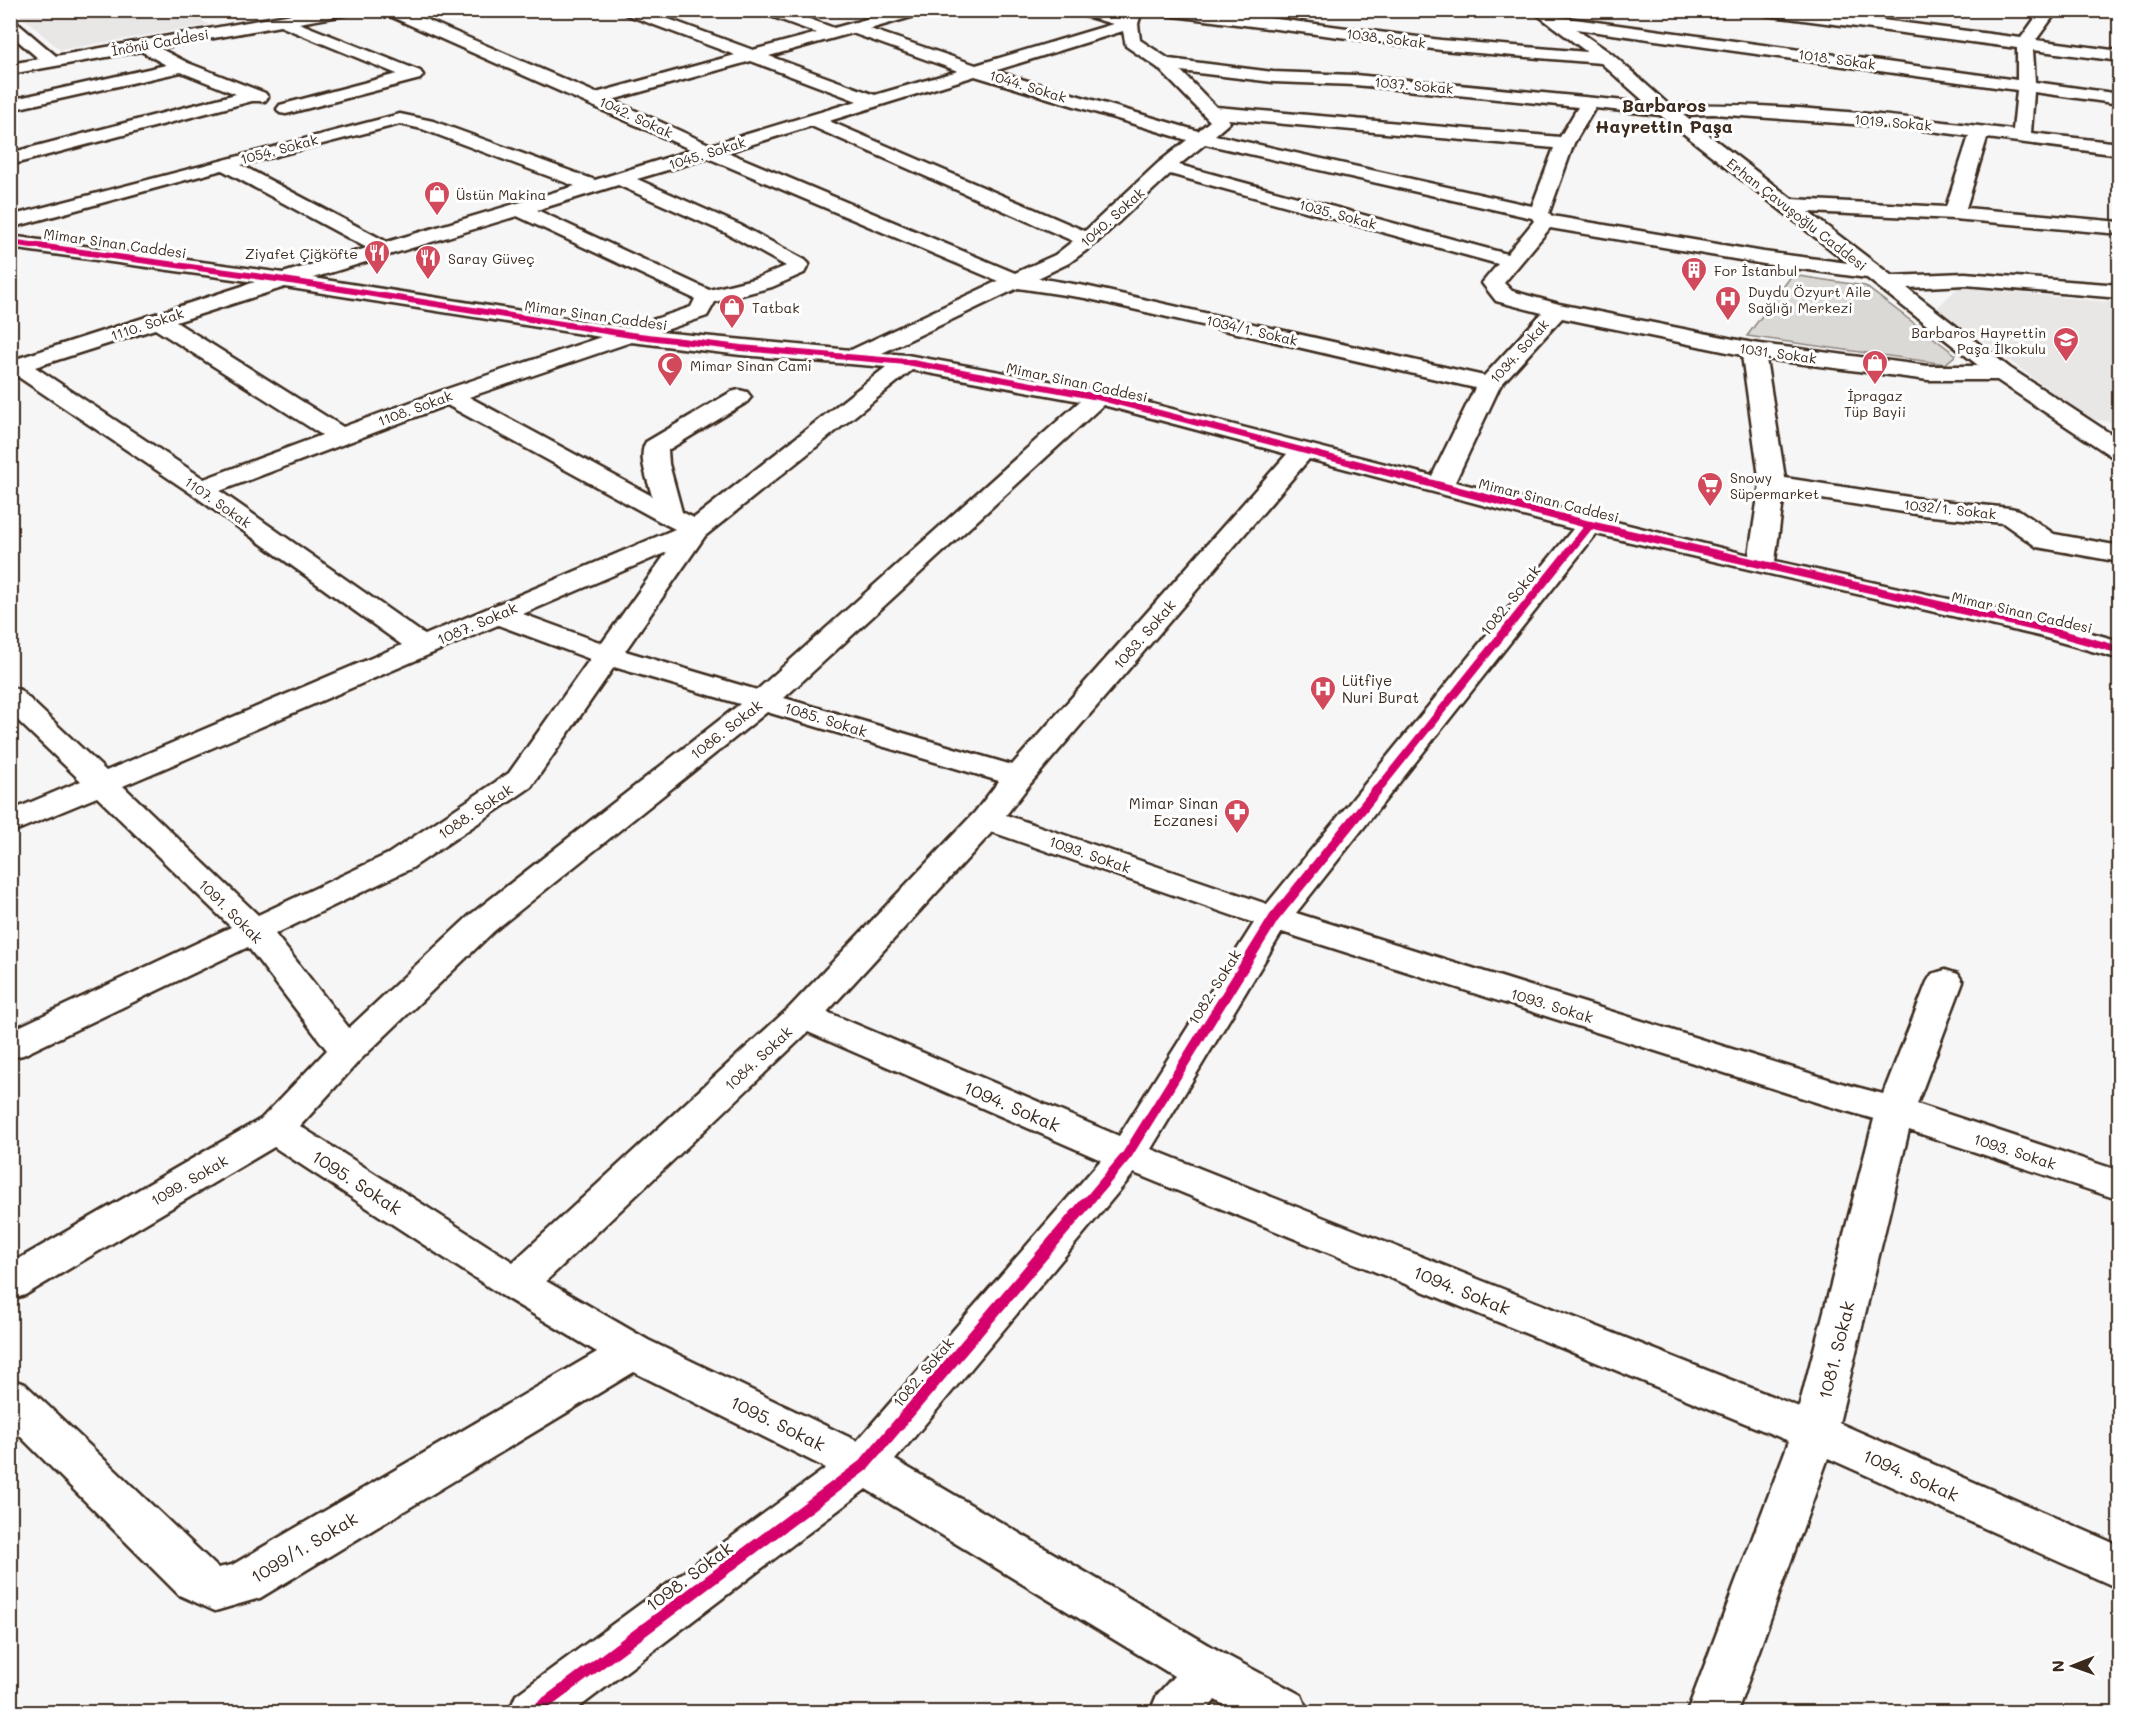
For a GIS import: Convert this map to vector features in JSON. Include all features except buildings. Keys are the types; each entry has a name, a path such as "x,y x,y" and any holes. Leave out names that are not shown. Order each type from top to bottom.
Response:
{"street":[{"name":"İnönü Caddesi","path":"10,69 286,16 345,10"},
{"name":"1042. Sokak","path":"389,10 711,152 1015,281"},
{"path":"628,10 877,102"},
{"path":"768,10 835,34"},
{"path":"594,99 919,10"},
{"path":"1081,10 1132,17 1132,42 1164,64 1211,112 1565,143"},
{"name":"1038. Sokak","path":"1166,10 1470,49 1548,56 1606,58"},
{"name":"1018. Sokak","path":"1521,10 2026,87 2120,99"},
{"path":"2022,136 2026,87 2025,44 2050,10"},
{"path":"1767,11 2120,56"},
{"name":"Erhan Çavuşoğlu Caddesi","path":"1545,15 1606,58 1665,110 1784,205 2002,373 2113,439"},
{"path":"286,16 414,75 286,110"},
{"name":"1045. Sokak","path":"284,280 877,102 976,71 1132,17"},
{"path":"10,25 52,61"},
{"name":"1044. Sokak","path":"855,29 976,71 1202,138 1542,217 1752,257 1879,277 1965,279 2120,292"},
{"name":"1054. Sokak","path":"142,45 182,67 254,95 340,133"},
{"name":"1037. Sokak","path":"1164,64 1273,77 1355,80 1665,110"},
{"path":"10,105 182,67"},
{"path":"10,159 254,95"},
{"name":"1034. Sokak","path":"1440,487 1489,384 1557,310 1504,296 1493,283 1542,217 1565,143 1589,104"},
{"name":"1019. Sokak","path":"1665,110 1713,109 1781,113 1980,131 2120,149"},
{"name":"1040. Sokak","path":"854,358 1062,260 1122,211 1165,167 1221,122 1211,112"},
{"path":"340,133 400,119 427,125 596,187"},
{"path":"814,121 1088,240"},
{"path":"1954,213 1980,131"},
{"name":"1054. Sokak","path":"10,222 340,133"},
{"path":"224,164 386,250"},
{"name":"1035. Sokak","path":"1165,167 1510,261"},
{"path":"521,210 707,297 744,290 783,277 797,269 798,264 773,249 701,214 620,180"},
{"path":"1784,205 1954,213 2120,228"},
{"name":"Mimar Sinan Caddesi","path":"10,242 284,280 631,335 907,362 1098,397 1590,525 2044,629 2120,650"},
{"name":"1110. Sokak","path":"13,366 284,280"},
{"name":"1034/1. Sokak","path":"1015,281 1085,292 1489,384"},
{"name":"1108. Sokak","path":"201,489 449,396 699,311 707,297"},
{"name":"1031. Sokak","path":"1557,310 1753,350 1928,374 2002,373"},
{"path":"157,320 340,436"},
{"path":"1753,350 1773,484 1761,566"},
{"name":"1087. Sokak","path":"10,823 496,614 683,523 907,362"},
{"name":"1107. Sokak","path":"13,366 201,489 422,646"},
{"path":"449,396 683,523"},
{"path":"683,523 656,464 655,447 739,397"},
{"name":"1086. Sokak","path":"346,1051 482,923 764,700 1098,397"},
{"name":"1083. Sokak","path":"986,819 1019,777 1304,450"},
{"name":"1032/1. Sokak","path":"1773,484 1922,507 2010,516 2046,541 2120,554"},
{"name":"1088. Sokak","path":"10,1046 400,861 520,780 606,655 683,523"},
{"name":"1082. Sokak","path":"864,1465 1128,1155 1274,918 1590,525"},
{"name":"1085. Sokak","path":"496,614 606,655 1019,777"},
{"name":"1091. Sokak","path":"10,696 254,930 346,1051"},
{"name":"1093. Sokak","path":"986,819 1274,918 1835,1095 1895,1111 2120,1186"},
{"name":"1084. Sokak","path":"516,1284 803,1016 986,819"},
{"name":"1081. Sokak","path":"1712,1713 1815,1432 1895,1111 1945,982"},
{"name":"1094. Sokak","path":"803,1016 1128,1155 1815,1432 2120,1568"},
{"name":"1099. Sokak","path":"10,1284 275,1129 346,1051"},
{"name":"1095. Sokak","path":"275,1129 516,1284 633,1352 864,1465 1283,1713"},
{"name":"1099/1. Sokak","path":"10,1397 196,1580 215,1590 243,1583 633,1352"},
{"name":"1098. Sokak","path":"534,1713 864,1465"},
{"path":"1175,1713 1209,1671"}],"shaded area":[{"path":"16,11 188,11 209,25 60,50"},
{"path":"1792,275 1865,286 1956,355 1945,364 1747,336"},
{"name":"Barbaros Hayrettin Paşa İlkokulu","path":"1958,287 2119,303 2119,421 2115,423 2088,418 1937,308"}],"cycle path":[{"path":"10,242 284,280 631,335 741,348 907,362 1098,397 1590,525 2044,629 2120,650"},
{"path":"534,1712 864,1465 1127,1155 1274,918 1590,525"}],"place":[{"name":"Üstün Makina","path":"437,217"},
{"name":"Ziyafet Çiğköfte","path":"377,276"},
{"name":"Saray Güveç","path":"428,281"},
{"name":"For İstanbul","path":"1694,293"},
{"name":"Duydu Özyurt Aile Sağlığı Merkezi","path":"1728,322"},
{"name":"Tatbak","path":"732,330"},
{"name":"Barbaros Hayrettin Paşa İlkokulu","path":"2066,363"},
{"name":"İpragaz Tüp Bayii","path":"1875,386"},
{"name":"Mimar Sinan Cami","path":"670,388"},
{"name":"Snowy Süpermarket","path":"1710,508"},
{"name":"Lütfiye Nuri Burat","path":"1323,712"},
{"name":"Mimar Sinan Eczanesi","path":"1237,835"}],"district":[{"name":"Barbaros Hayrettin Paşa","path":"1664,115"}]}
